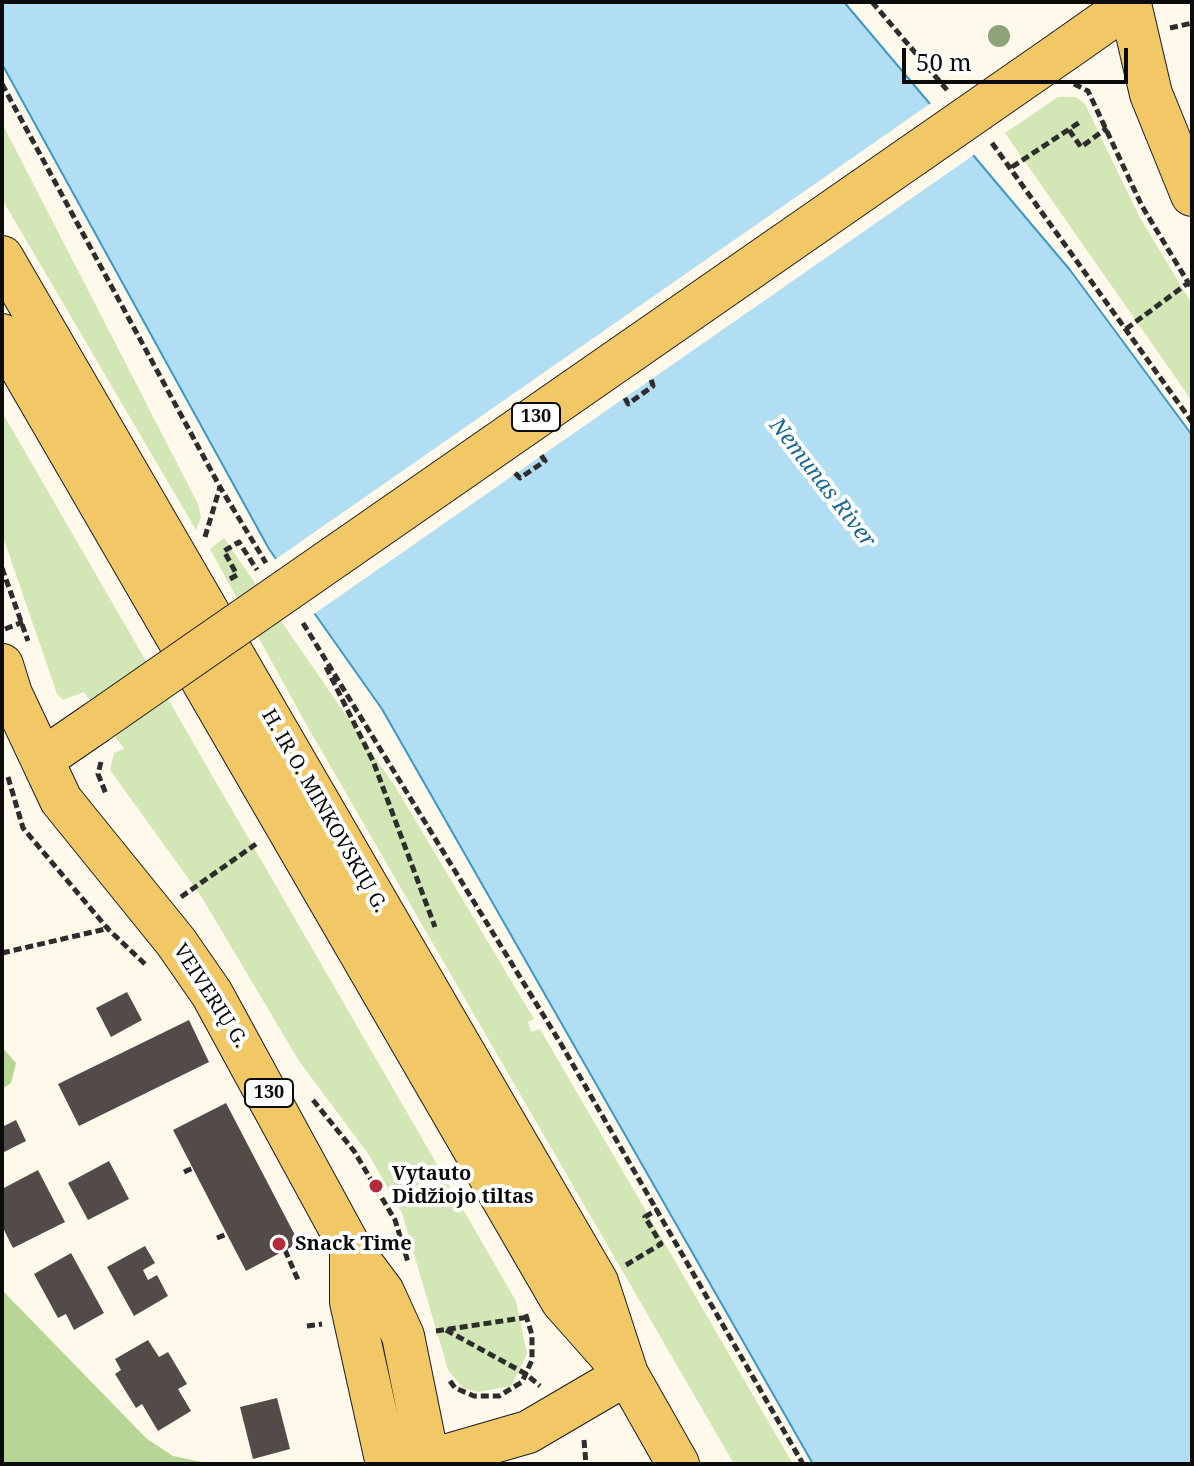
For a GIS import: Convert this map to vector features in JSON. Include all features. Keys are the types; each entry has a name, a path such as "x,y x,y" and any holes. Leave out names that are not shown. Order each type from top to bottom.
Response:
{"main road":[{"name":"130","path":"25,765 94,724 1069,66 1130,4 1151,94 1192,195"},
{"name":"H. IR O. MINKOVSKIŲ G.","path":"2,257 597,1282 627,1374 678,1464"},
{"name":"H. IR O. MINKOVSKIŲ G.","path":"2,335 562,1301 627,1374"},
{"name":"VEIVERIŲ G.","path":"2,665 25,765 61,800 176,942 212,994 351,1249 383,1292 403,1336 428,1463"},
{"name":"VEIVERIŲ G.","path":"351,1249 351,1302 387,1464"},
{"path":"428,1463 516,1448 627,1374"}],"path":[{"path":"872,2 952,96"},
{"path":"1069,66 1088,91 1142,206 1190,286 1126,329"},
{"path":"2,84 220,487 282,595"},
{"path":"1012,167 1080,122"},
{"path":"1069,130 1081,147 1107,128"},
{"path":"982,132 1012,167 1192,422"},
{"path":"204,540 220,487"},
{"path":"237,575 224,551 239,542 312,637 658,1209 803,1464"},
{"path":"2,630 23,622"},
{"path":"312,637 373,761 440,941"},
{"path":"2,953 108,929 23,828 25,765"},
{"path":"186,895 256,844"},
{"path":"184,1172 193,1168"},
{"path":"616,1271 661,1244 645,1217 658,1209"},
{"path":"217,1238 227,1234"},
{"path":"285,1250 298,1280"},
{"path":"445,1330 526,1374"}],"green space":[{"path":"1058,97 1076,97 1085,104 1139,216 1192,304 1192,401 1005,133"},
{"path":"2,123 198,504 201,517 196,530 2,199"},
{"path":"2,412 516,1301 527,1354 511,1386 478,1392 463,1388 448,1370 402,1213 369,1155 299,1061 201,896 110,770 114,753 124,749 84,692 63,700 57,694 2,534"},
{"path":"224,538 396,788 534,1019 528,1022 531,1032 540,1029 793,1464 734,1464 306,724 210,549"},
{"path":"2,1047 16,1063 11,1083 2,1089"},
{"path":"2,1290 147,1439 173,1456 211,1464 2,1464"}],"water":[{"name":"Nemunas River","path":"2,2 844,2 1070,270 1192,435 1192,1464 813,1464 382,709 269,549 2,64"}],"pier":[{"path":"934,101 978,152 311,616 273,561"}],"building":[{"path":"127,992 142,1020 111,1037 96,1008"},
{"path":"189,1020 209,1062 79,1126 58,1084"},
{"path":"226,1103 299,1243 246,1271 173,1130"},
{"path":"16,1120 26,1141 2,1153 2,1127"},
{"path":"109,1161 129,1199 88,1220 68,1183"},
{"path":"38,1170 65,1222 13,1248 2,1226 2,1189"},
{"path":"145,1246 155,1263 143,1270 148,1280 157,1275 168,1296 134,1316 107,1267"},
{"path":"71,1253 104,1313 74,1330 66,1314 58,1318 34,1274"},
{"path":"148,1340 159,1357 168,1352 187,1384 178,1389 191,1411 158,1431 142,1404 136,1408 115,1374 121,1370 115,1359"},
{"path":"277,1398 290,1449 253,1459 240,1407"}],"place":[{"name":"Vytauto Didžiojo tiltas","path":"376,1186"},
{"name":"Snack Time","path":"279,1244"}]}
